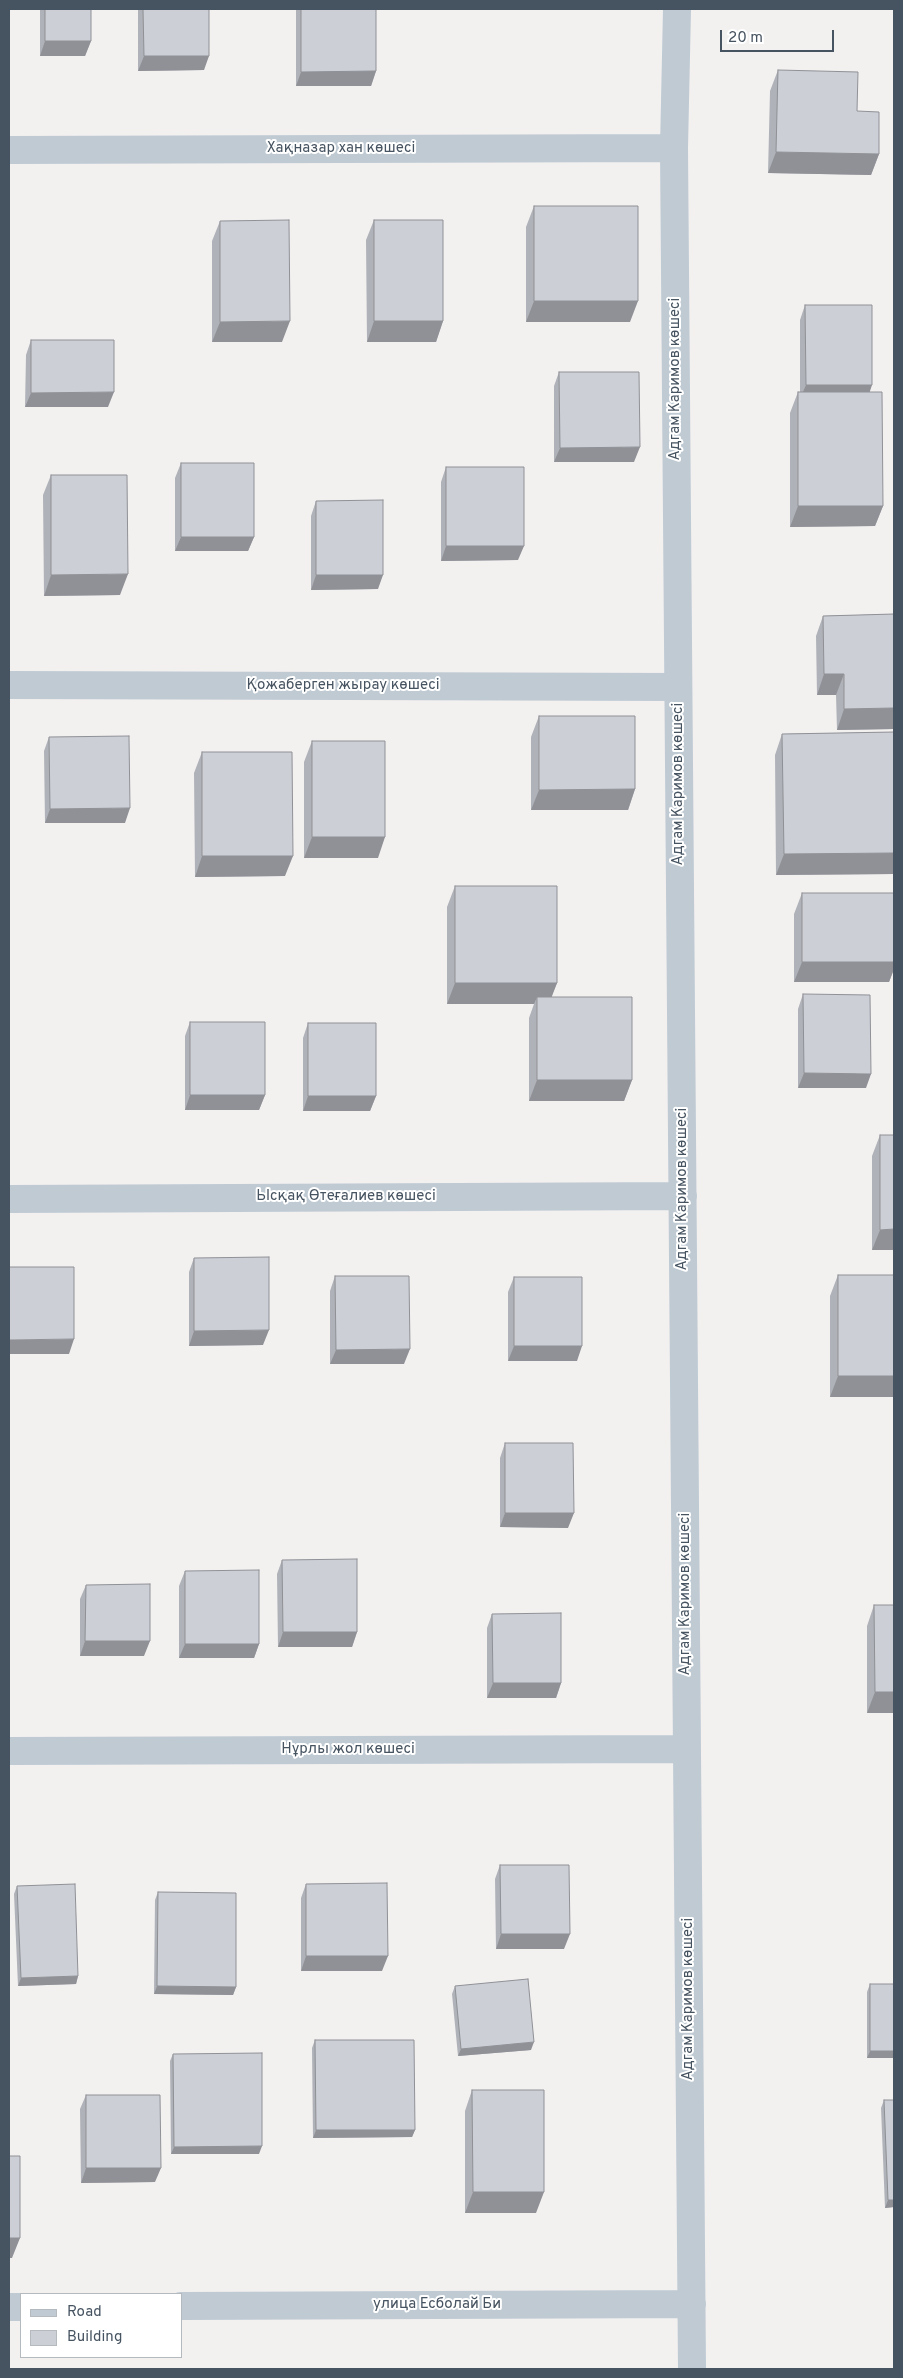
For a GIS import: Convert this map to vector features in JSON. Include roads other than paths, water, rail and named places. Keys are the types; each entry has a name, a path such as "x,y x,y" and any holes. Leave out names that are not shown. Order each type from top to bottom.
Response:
{"street":[{"name":"Адгам Каримов көшесі","path":"678,9 674,148 692,2369"},
{"name":"Хақназар хан көшесі","path":"9,150 674,148"},
{"name":"Қожаберген жырау көшесі","path":"9,685 678,687"},
{"name":"Ысқақ Өтеғалиев көшесі","path":"9,1199 683,1196"},
{"name":"Нұрлы жол көшесі","path":"9,1751 687,1749"},
{"name":"улица Есболай Би","path":"182,2306 692,2304"}]}
